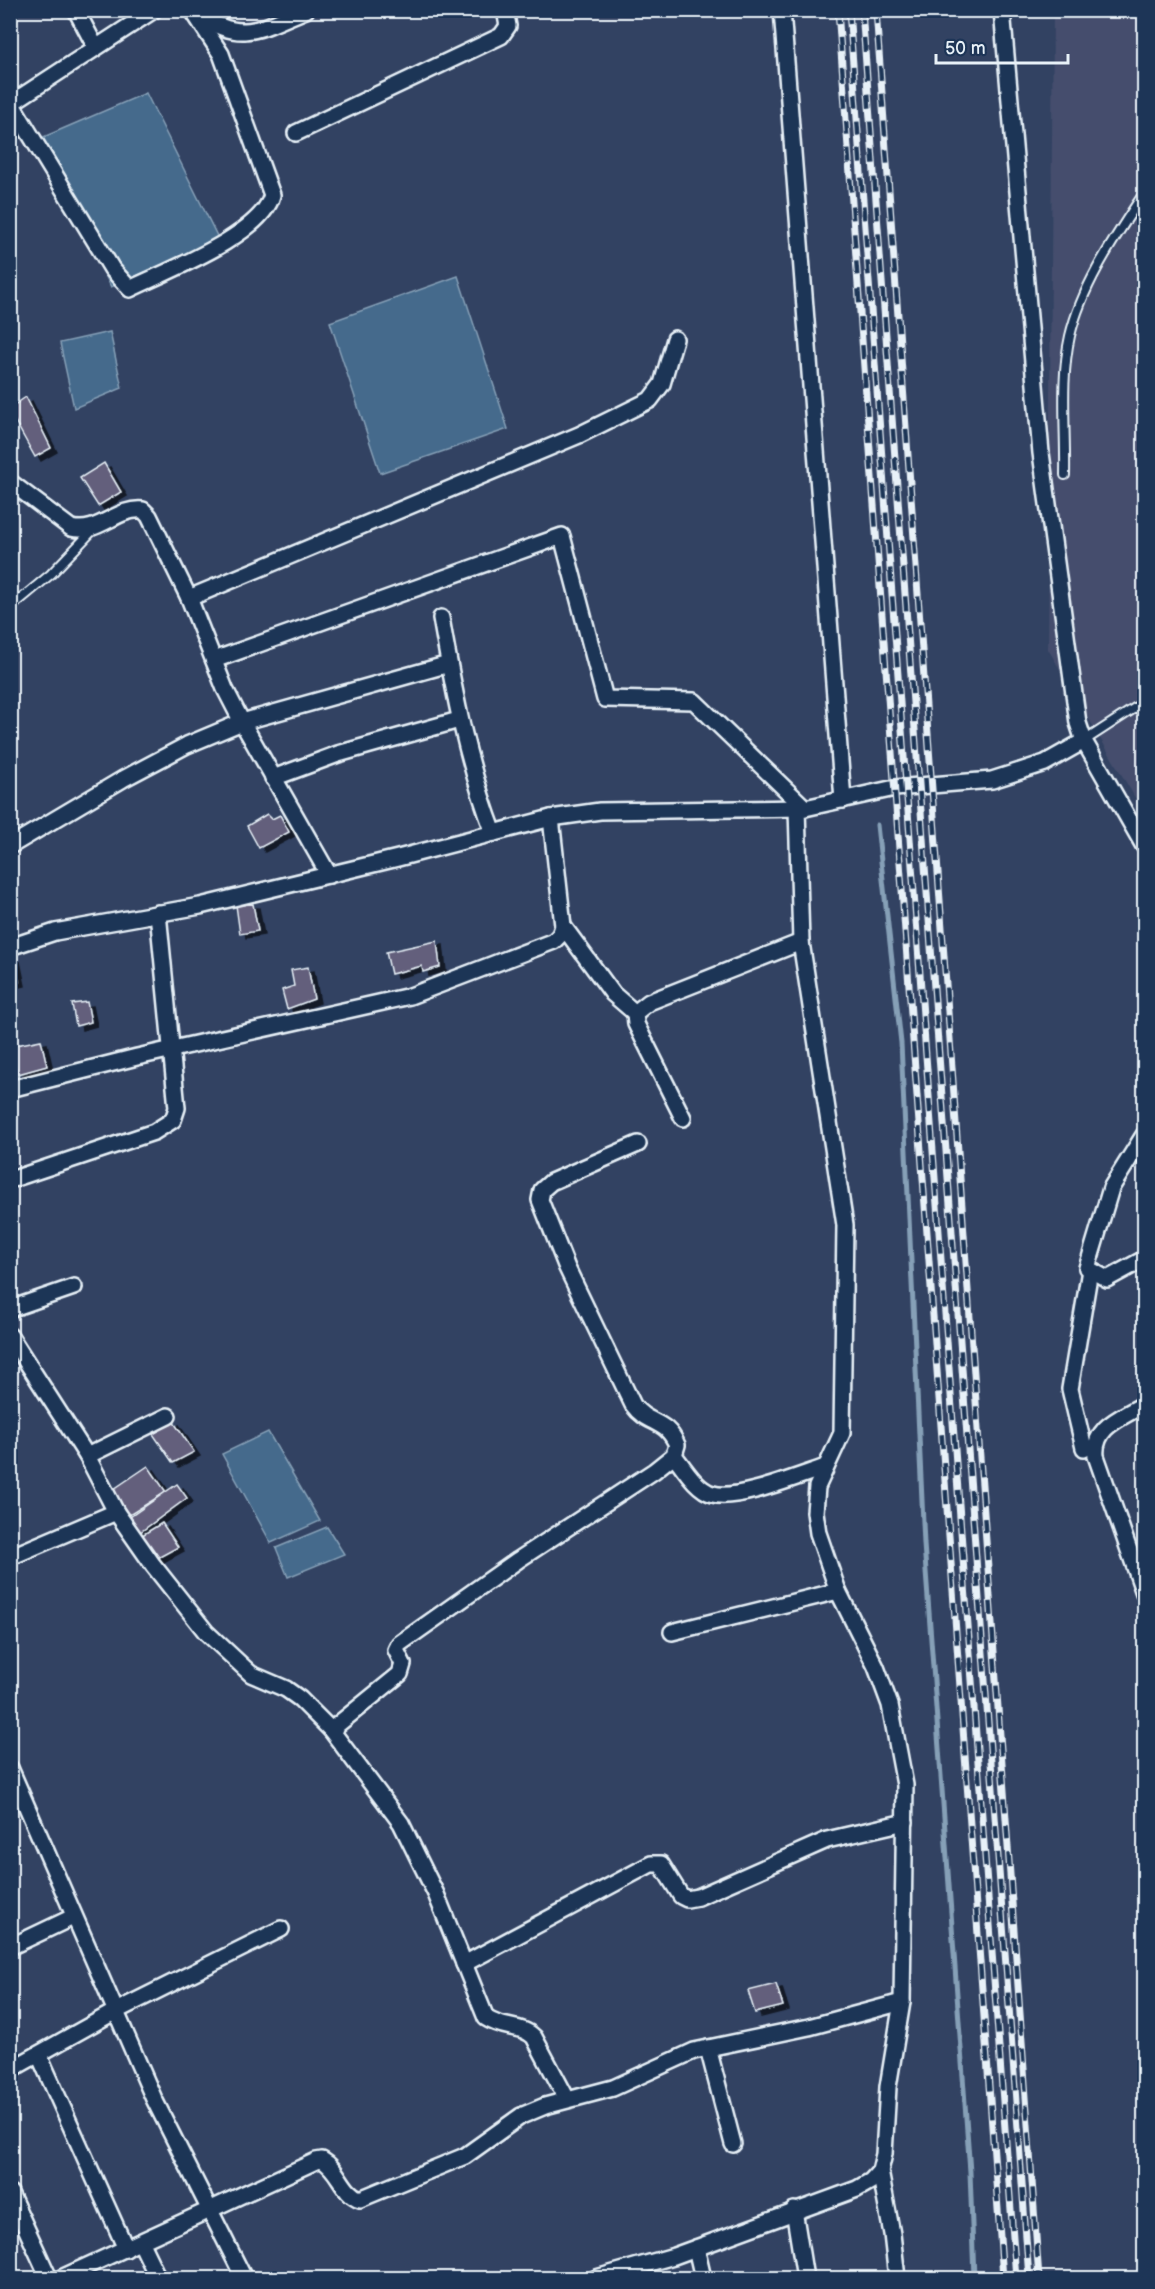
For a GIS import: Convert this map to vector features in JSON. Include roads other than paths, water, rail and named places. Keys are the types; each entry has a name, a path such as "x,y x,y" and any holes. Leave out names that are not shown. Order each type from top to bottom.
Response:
{"street":[{"path":"76,10 95,46"},
{"path":"153,10 11,103 112,268 130,290 231,239 262,215 269,206 272,195 221,54 193,11"},
{"path":"193,11 219,28 233,32 257,28 306,10"},
{"path":"296,133 501,36 508,26 505,10"},
{"path":"782,10 843,800"},
{"path":"1002,10 1041,453 1078,723 1084,741 1144,846"},
{"path":"189,598 579,435 650,400 662,384 675,339"},
{"path":"10,482 71,528 82,531 95,528 125,511 143,510 149,516 189,598 242,722 329,875"},
{"path":"214,660 562,536 605,699 694,700 801,808 801,942 845,1225 842,1433 817,1487 815,1512 818,1533 838,1591 876,1667 890,1705 905,1785 902,2002 888,2087 884,2154 879,2170 871,2181 857,2189 794,2210 696,2248 596,2278"},
{"path":"441,618 459,720 476,789 494,833"},
{"path":"10,846 123,779 188,745 242,722 449,664"},
{"path":"273,778 338,754 459,720"},
{"path":"10,947 55,932 159,913 329,875 551,818 600,811 801,808 895,788 992,780 1045,763 1084,741"},
{"path":"10,1089 173,1049 410,996 554,941 560,935 563,926 551,818"},
{"path":"10,1180 154,1132 172,1120 177,1108 159,913"},
{"path":"563,926 614,994 635,1013 636,1024 683,1118"},
{"path":"635,1013 649,1002 801,942"},
{"path":"1144,1135 1111,1188 1087,1268 1107,1279 1144,1259"},
{"path":"331,1730 400,1674 402,1664 396,1650 399,1644 518,1560 654,1471 674,1455 678,1445 673,1435 658,1421 642,1416 633,1405 567,1268 540,1200 542,1190 551,1182 638,1144"},
{"path":"1084,1448 1070,1389 1090,1270"},
{"path":"10,1309 74,1287"},
{"path":"10,1336 87,1456 116,1512 177,1597 232,1659 251,1674 286,1689 331,1730 401,1823 436,1894 486,2018 498,2026 526,2030 534,2037 567,2099"},
{"path":"1144,1404 1099,1433 1095,1445 1096,1456 1144,1590"},
{"path":"87,1456 168,1416"},
{"path":"674,1455 698,1485 711,1494 734,1496 826,1467"},
{"path":"10,1557 116,1512"},
{"path":"672,1632 838,1591"},
{"path":"12,1774 114,2012 244,2278"},
{"path":"464,1964 651,1864 661,1864 681,1896 687,1899 698,1897 827,1840 904,1822"},
{"path":"10,1947 73,1917"},
{"path":"10,2070 114,2012 281,1929"},
{"path":"61,2278 84,2274 134,2246 322,2160 328,2163 352,2196 360,2199 465,2156 521,2116 567,2099 613,2088 708,2048 809,2027 902,2002"},
{"path":"708,2048 733,2144"},
{"path":"39,2055 134,2246 158,2278"},
{"path":"879,2170 892,2234 897,2278"},
{"path":"10,2193 14,2213 49,2278"},
{"path":"794,2210 805,2278"},
{"path":"696,2248 703,2278"}],"lane":[{"path":"1065,475 1066,370 1070,336 1084,298 1118,233 1144,193"},
{"path":"10,608 51,574 95,528"},
{"path":"1084,741 1144,702"}],"waterway":[{"path":"877,825 901,1043 924,1544 970,2172 974,2278"}],"railway":[{"path":"838,10 1003,2278"},
{"path":"849,10 1016,2278"},
{"path":"862,10 1029,2278"},
{"path":"876,10 1039,2278"}]}
